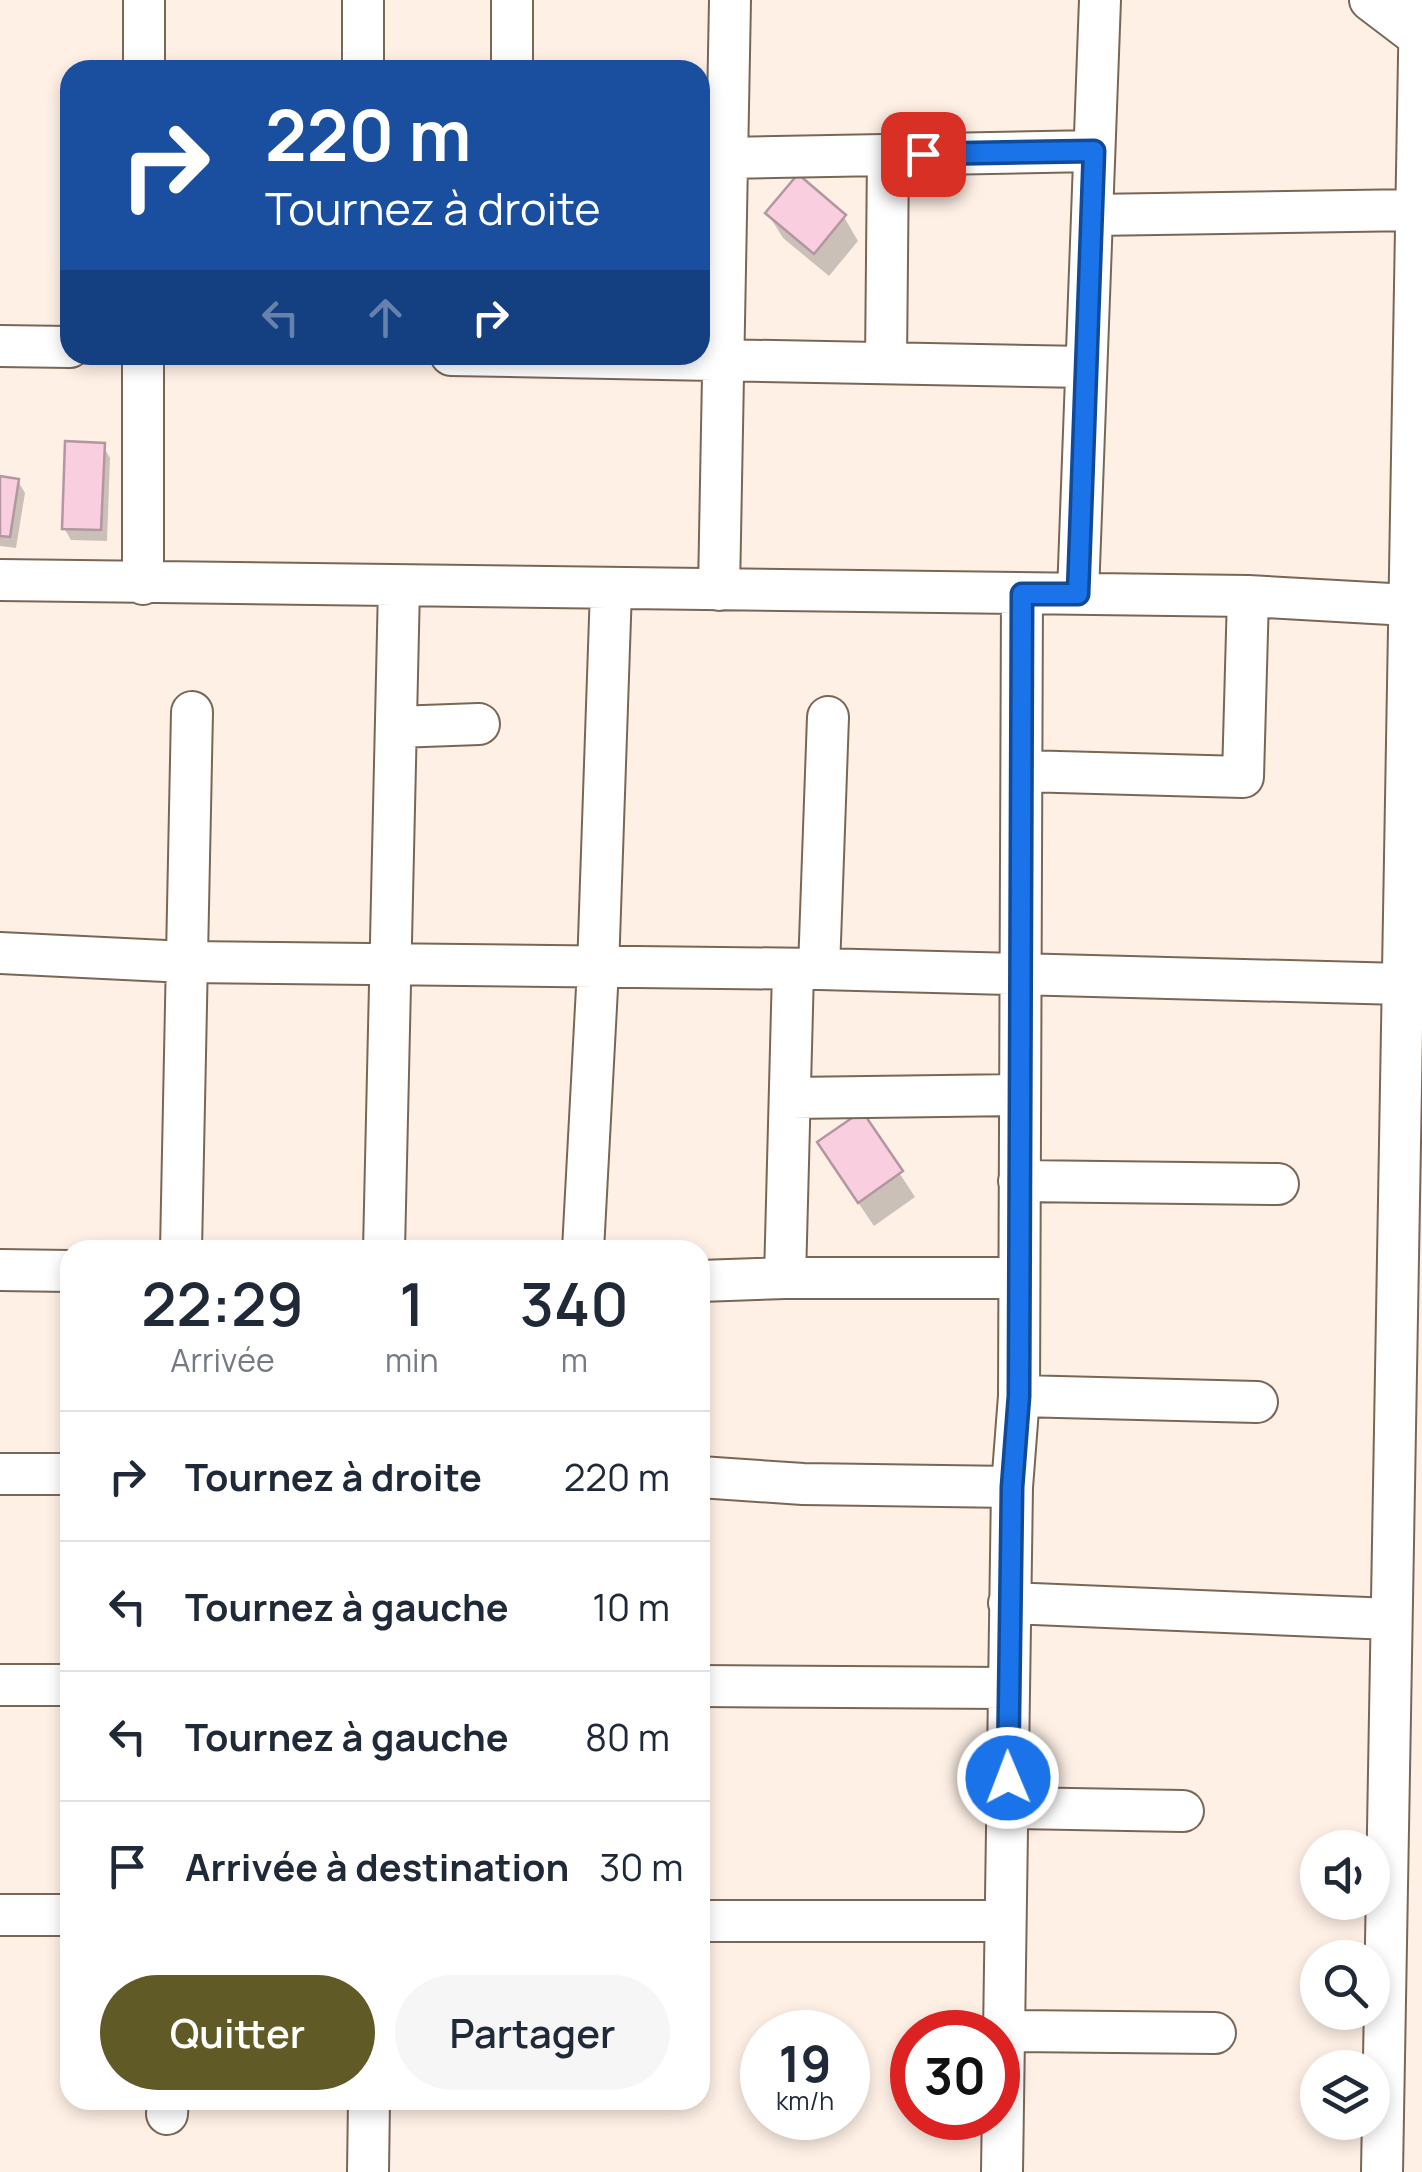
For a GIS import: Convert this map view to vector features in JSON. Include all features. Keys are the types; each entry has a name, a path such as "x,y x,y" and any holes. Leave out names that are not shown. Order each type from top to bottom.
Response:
{"street":[{"path":"144,0 144,60"},
{"path":"363,0 363,60"},
{"path":"512,0 512,60"},
{"path":"719,590 730,0"},
{"path":"1078,594 1100,0"},
{"path":"1370,0 1420,19 1416,557 1408,605 1413,848 1402,984 1392,1619 1406,1742 1382,2172"},
{"path":"727,158 1094,151"},
{"path":"886,363 888,155"},
{"path":"1092,215 1417,234"},
{"path":"0,346 60,348"},
{"path":"710,360 1086,367"},
{"path":"143,365 144,584"},
{"path":"0,580 1248,596 1408,605"},
{"path":"384,1240 400,587"},
{"path":"584,1240 598,969 610,590"},
{"path":"1006,2010 1009,1603 1019,1396 1022,594"},
{"path":"1022,772 1243,777 1248,596"},
{"path":"181,1240 192,712"},
{"path":"785,1278 792,1098 828,718"},
{"path":"396,726 479,724"},
{"path":"0,953 186,962 806,970 1402,984"},
{"path":"792,1098 1020,1094"},
{"path":"1020,1181 1278,1184"},
{"path":"0,1270 60,1271"},
{"path":"710,1281 1019,1278"},
{"path":"1019,1396 1256,1402"},
{"path":"0,1474 60,1474"},
{"path":"710,1478 804,1484 1012,1487"},
{"path":"1009,1603 1392,1619"},
{"path":"0,1685 60,1685"},
{"path":"710,1686 1008,1688"},
{"path":"1009,1808 1183,1811"},
{"path":"0,1914 60,1916"},
{"path":"710,1921 1004,1921"},
{"path":"1020,2031 1215,2033"},
{"path":"368,2172 369,2110"},
{"path":"1002,2172 1003,2140"}],"building":[{"path":"798,174 846,215 814,254 765,213"},
{"path":"65,441 105,443 101,530 62,529"},
{"path":"0,476 19,479 10,537 0,536"},
{"path":"862,1111 903,1171 858,1203 817,1142"}],"route":[{"path":"923,154 1094,151 1078,594 1022,594 1019,1396 1012,1487 1008,1778"}]}
